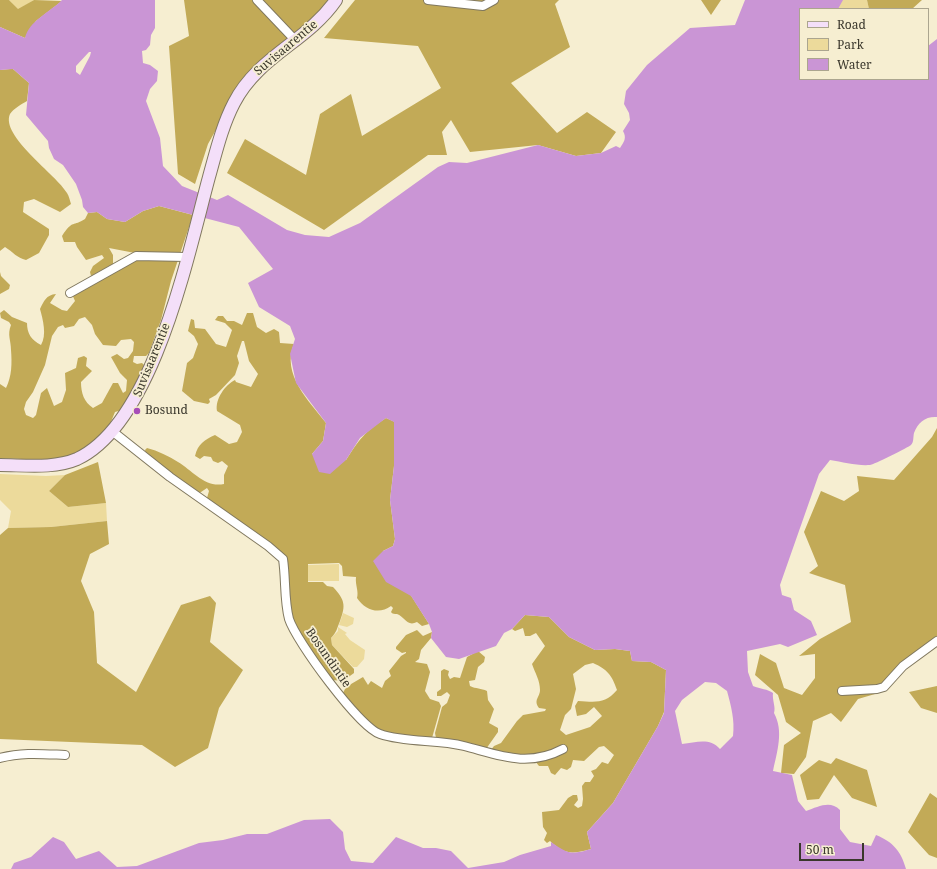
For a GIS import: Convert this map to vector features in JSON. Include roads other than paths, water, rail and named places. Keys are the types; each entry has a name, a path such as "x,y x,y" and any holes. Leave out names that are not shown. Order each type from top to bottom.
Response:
{"street":[{"path":"257,0 295,40"},
{"name":"Suvisaarentie","path":"0,465 45,465 66,462 87,453 112,431 133,404 146,378 170,315 224,126 240,92 261,66 319,22 336,0"},
{"path":"428,0 483,6 494,0"},
{"path":"70,293 136,256 187,257"},
{"name":"Bosundintie","path":"112,431 170,477 268,546 283,559 289,619 298,638 338,694 369,728 386,736 463,745 520,759 531,760 541,758 563,749"},
{"path":"842,691 884,687 903,666 937,641"},
{"path":"0,758 18,754 39,753 65,755"}],"water":[{"path":"62,0 155,0 155,28 151,35 150,45 146,50 142,51 143,63 150,65 158,71 157,81 150,89 146,101 160,138 163,166 182,186 217,200 228,195 287,230 305,235 329,237 360,223 438,167 449,162 467,163 538,145 576,156 601,153 616,146 620,148 625,138 623,131 630,120 629,113 624,104 626,91 647,65 690,28 735,25 745,0 843,0 839,8 799,8 799,80 929,80 929,45 937,39 937,417 923,420 920,423 914,433 911,445 873,464 860,465 830,460 819,474 780,585 782,595 791,598 794,610 811,621 817,635 788,647 780,644 747,651 748,672 753,686 773,693 775,708 774,713 779,727 779,742 773,771 792,775 798,801 806,811 824,805 832,805 836,807 840,810 840,829 850,842 871,846 876,835 896,848 902,857 906,869 11,869 14,863 31,857 53,837 64,842 76,859 99,851 117,867 137,866 199,843 223,840 247,834 267,834 304,820 330,819 343,832 345,849 351,861 373,863 396,837 423,848 436,848 451,851 468,868 504,862 520,855 551,846 551,842 566,851 574,853 591,849 587,832 613,803 664,713 666,670 651,662 632,661 630,651 615,649 595,650 569,637 549,617 525,615 512,629 504,633 496,646 459,659 446,657 431,638 432,632 429,624 411,596 386,582 373,561 383,551 393,546 395,539 390,500 394,466 394,422 386,418 360,438 346,460 330,474 319,472 312,454 323,441 326,423 296,383 290,354 295,339 290,326 259,307 248,283 273,269 239,227 159,206 143,211 125,222 107,219 97,212 88,213 83,207 76,184 63,165 54,159 49,148 48,141 26,115 29,83 13,69 0,70 0,27 25,38 27,32 40,17","holes":["89,52 91,52 90,56 80,75 76,72 76,66","705,682 716,683 727,691 733,719 733,736 720,749 716,745 707,742 682,744 675,711 682,700"]}],"place":[{"name":"Bosund","path":"137,411"}]}
